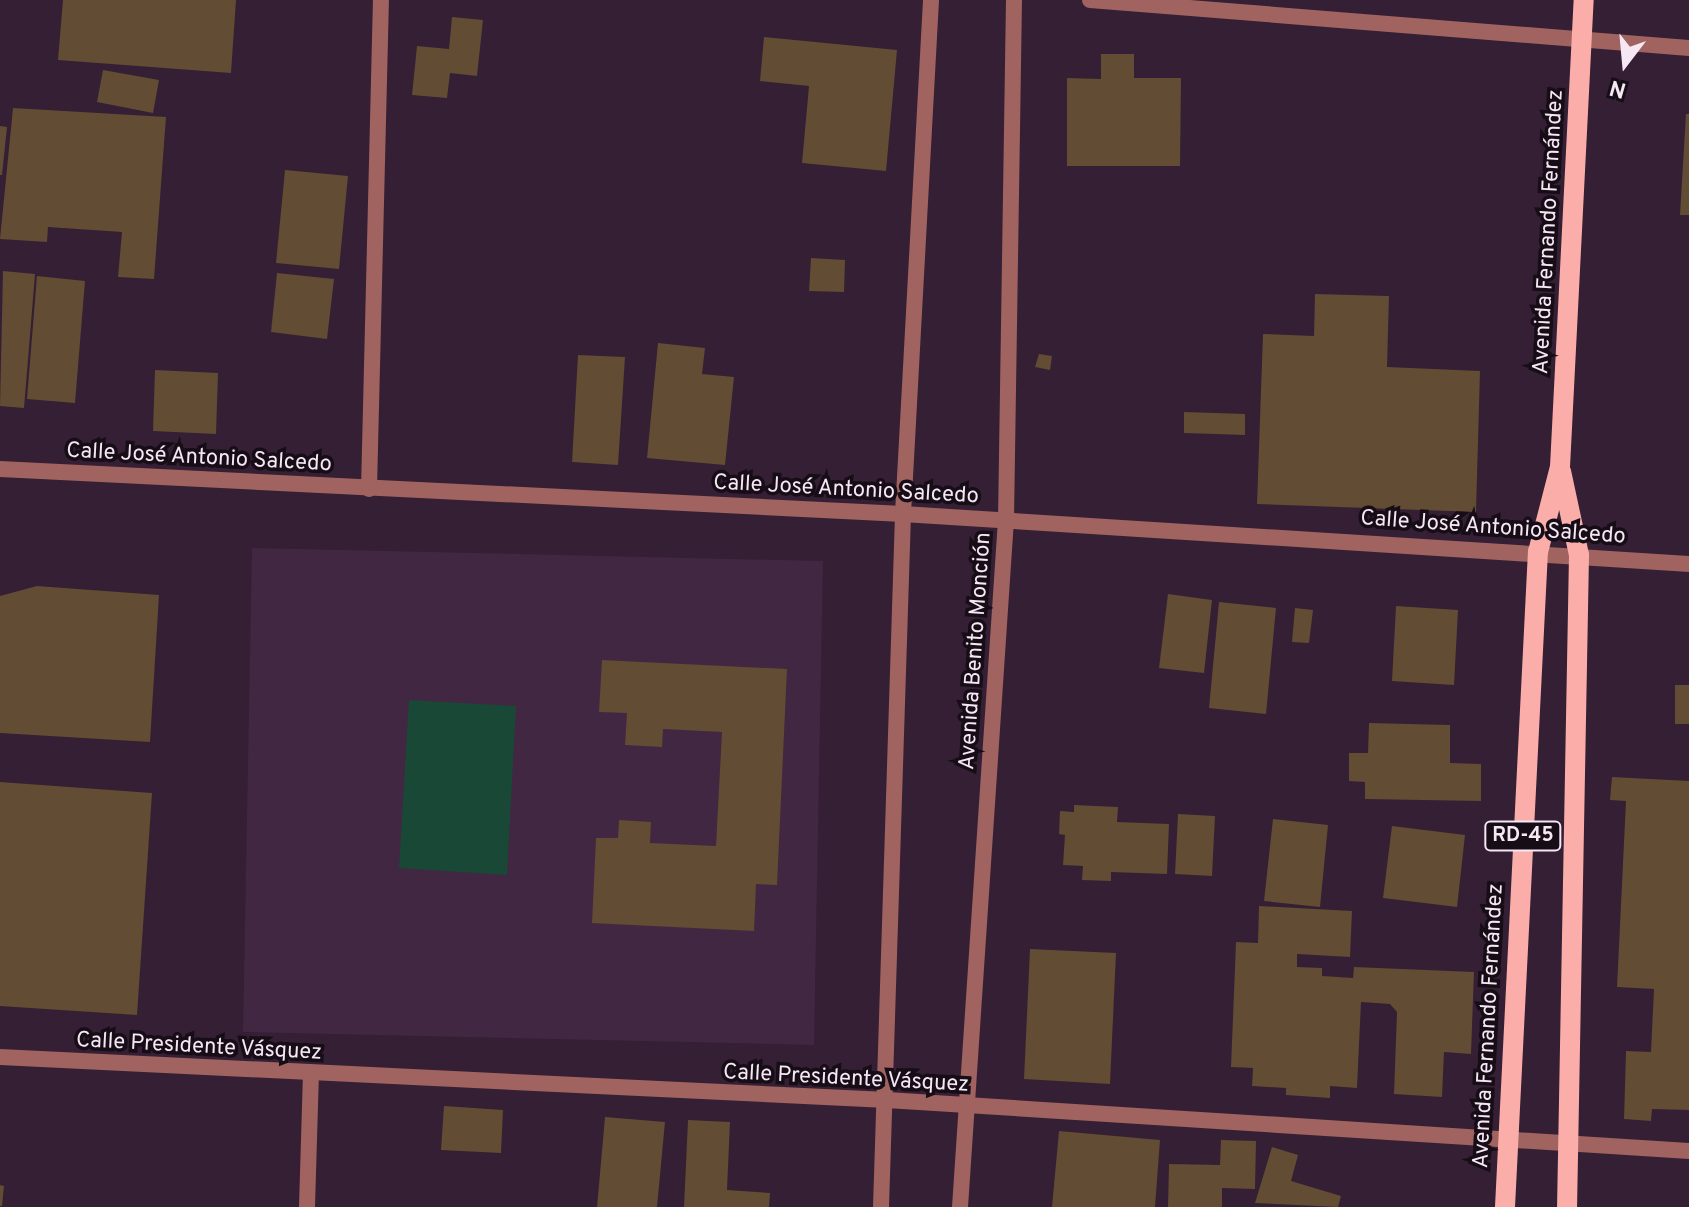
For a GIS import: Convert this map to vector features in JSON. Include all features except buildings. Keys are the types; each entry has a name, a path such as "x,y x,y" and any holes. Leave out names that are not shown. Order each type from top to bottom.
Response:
{"main road":[{"name":"Avenida Fernando Fernández","path":"1505,1207 1538,552 1560,467 1584,0"},
{"name":"Avenida Fernando Fernández","path":"1560,467 1579,555 1567,1207"}],"street":[{"path":"369,489 381,0"},
{"path":"881,1207 887,1100 903,514 931,0"},
{"name":"Avenida Benito Monción","path":"960,1207 1006,520 1014,0"},
{"path":"1090,0 1583,36 1689,48"},
{"name":"Calle José Antonio Salcedo","path":"0,469 903,514 1689,564"},
{"name":"Calle Presidente Vásquez","path":"0,1057 311,1076 887,1100 968,1108 1689,1151"},
{"path":"307,1207 311,1076"}],"shaded area":[{"path":"252,548 823,561 814,1045 243,1032"}],"green space":[{"path":"409,700 516,706 507,875 399,868"}]}
